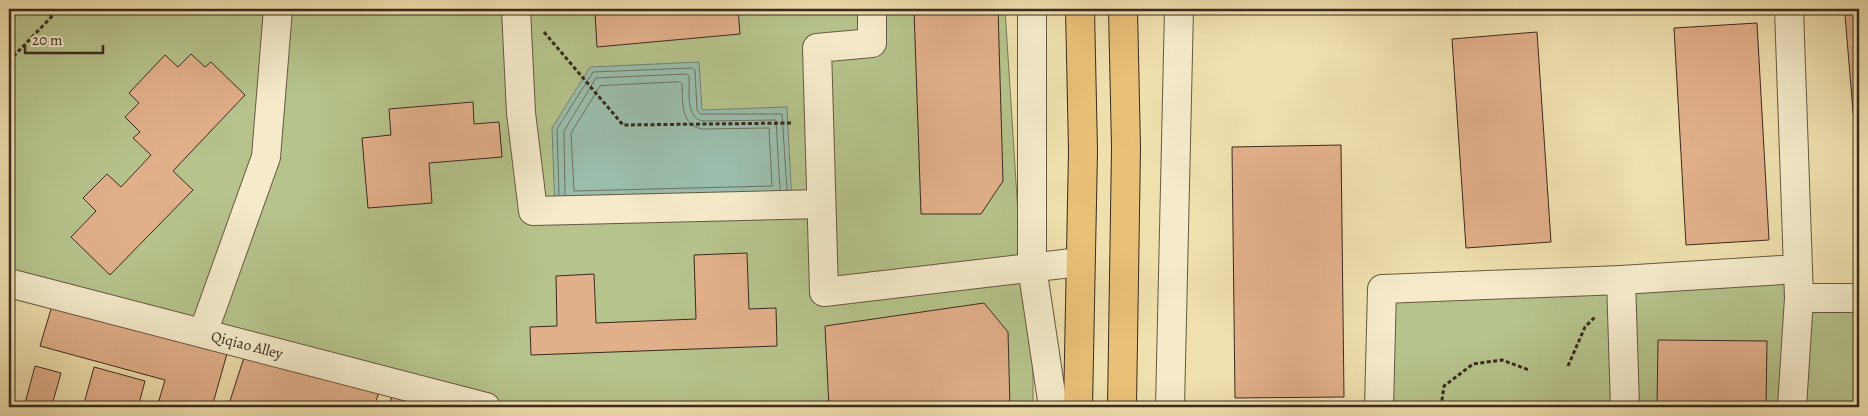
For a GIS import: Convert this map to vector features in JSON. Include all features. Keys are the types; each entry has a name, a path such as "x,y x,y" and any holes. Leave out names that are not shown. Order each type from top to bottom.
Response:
{"main road":[{"path":"1078,407 1083,150 1080,9"},
{"path":"1122,407 1126,148 1123,9"}],"street":[{"path":"203,334 266,158 278,9"},
{"path":"516,9 521,113 533,211 822,204"},
{"path":"872,9 872,43 817,48 824,292 1080,262"},
{"path":"1032,9 1032,267 1053,407"},
{"path":"1170,407 1179,9"},
{"path":"1789,9 1799,298 1792,407"},
{"path":"1379,407 1382,289 1621,284 1798,269"},
{"name":"Qiqiao Alley","path":"9,283 486,407"},
{"path":"1621,284 1625,407"},
{"path":"1799,298 1859,298"}],"path":[{"path":"44,9 52,16"},
{"path":"9,61 59,9"},
{"path":"543,31 622,125 819,122"},
{"path":"1568,366 1585,327 1621,284"},
{"path":"1441,407 1444,386 1473,364 1502,360 1529,370"}],"green space":[{"path":"9,9 1005,9 1018,214 1033,357 1033,407 486,407 9,283"},
{"path":"1798,269 1800,298 1859,298 1859,407 1379,407 1382,289"}],"water":[{"path":"699,62 702,110 787,107 792,205 555,211 552,128 590,67"}],"building":[{"path":"633,9 738,9 740,34 597,47 595,13"},
{"path":"914,9 998,9 1003,181 981,214 921,214"},
{"path":"1859,14 1859,183 1845,15"},
{"path":"1757,23 1769,240 1686,245 1674,28"},
{"path":"1537,32 1551,242 1466,248 1452,39"},
{"path":"191,54 205,67 211,62 245,95 173,171 193,190 110,275 71,237 96,211 83,198 107,174 121,187 151,155 133,138 140,132 125,117 139,103 129,93 165,55 178,67"},
{"path":"473,102 474,124 499,122 502,157 429,163 432,203 368,208 362,138 391,135 389,109"},
{"path":"1341,145 1344,397 1235,398 1232,147"},
{"path":"747,253 749,309 776,308 777,346 531,355 530,327 557,326 556,276 594,274 596,323 696,319 694,255"},
{"path":"54,299 230,343 212,407 157,407 165,380 40,346"},
{"path":"984,303 1008,332 1010,407 829,407 825,326"},
{"path":"1658,340 1767,341 1766,407 1657,407"},
{"path":"247,348 382,383 374,407 228,407"},
{"path":"35,366 61,373 52,405 60,407 24,407"},
{"path":"94,367 145,381 138,407 83,407"},
{"path":"393,392 457,407 389,407"}]}
